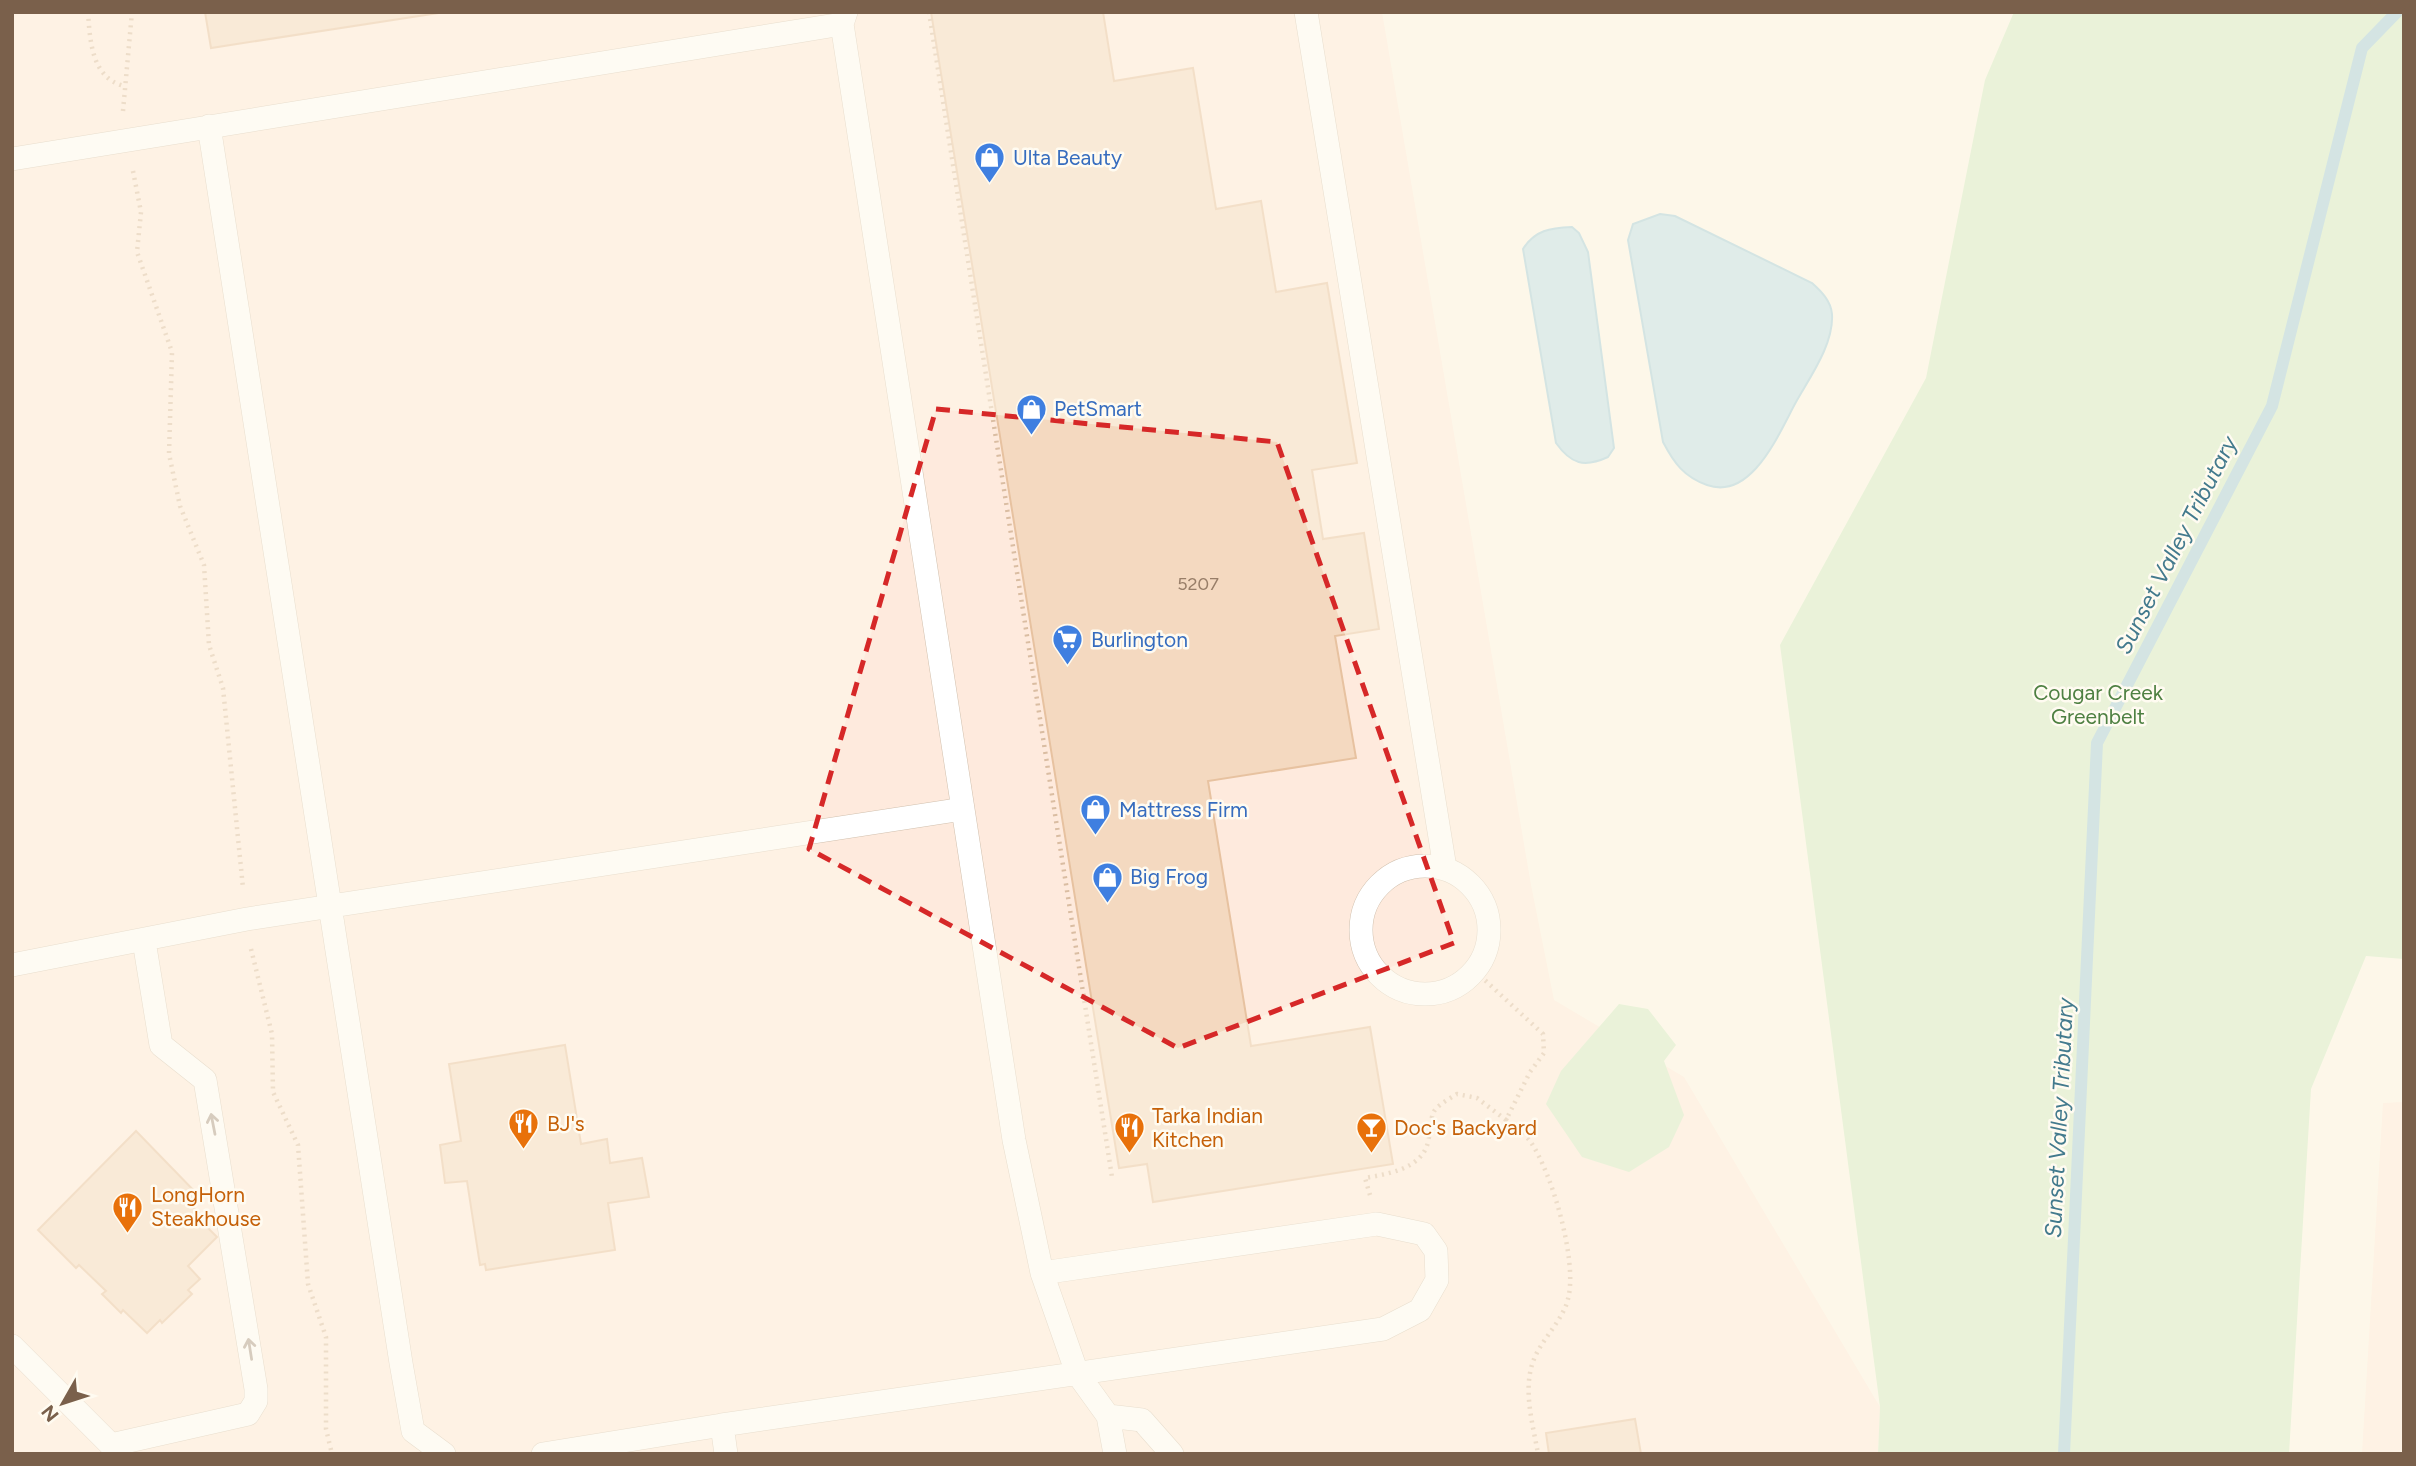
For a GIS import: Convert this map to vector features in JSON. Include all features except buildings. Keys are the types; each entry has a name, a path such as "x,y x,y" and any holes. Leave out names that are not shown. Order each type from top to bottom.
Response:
{"lane":[{"path":"1306,12 1445,868"},
{"path":"12,159 844,18 1014,1140 1042,1273 1077,1373 1108,1416 1115,1454"},
{"path":"209,126 413,1431 444,1454"},
{"path":"12,965 247,919 962,809"},
{"path":"1417,865 1445,868 1465,878 1477,891 1487,911 1489,944 1475,971 1464,982 1445,992 1420,995 1398,989 1386,981 1371,964 1363,946 1361,924 1366,905 1378,886 1395,872 1417,865"},
{"path":"12,1346 111,1445 248,1414 256,1401 205,1080 161,1045 144,941"},
{"path":"543,1454 722,1425 1383,1329 1420,1310 1437,1280 1436,1251 1424,1234 1377,1224 1042,1273"},
{"path":"1108,1416 1142,1420 1172,1454"},
{"path":"722,1425 726,1454"}],"path":[{"path":"88,12 98,67 109,82 124,86"},
{"path":"122,112 132,12"},
{"path":"929,12 1112,1177"},
{"path":"133,172 141,212 137,252 172,352 169,454 180,506 204,565 209,645 223,688 244,899"},
{"path":"251,948 272,1034 274,1092 298,1145 308,1284 326,1337 326,1429 332,1454"},
{"path":"1475,971 1543,1034 1544,1052 1530,1072 1506,1120"},
{"path":"1398,1171 1417,1159 1428,1143 1429,1125 1436,1106 1457,1094 1477,1098 1528,1138 1540,1156 1555,1194 1567,1249 1568,1299 1533,1360 1528,1396 1538,1454"}],"highlighted area":[{"path":"936,409 1277,442 1454,943 1178,1048 809,849"}],"shaded area":[{"path":"12,12 1382,12 1531,885 1554,1000 1684,1077 1880,1407 1878,1454 12,1454"},
{"path":"2404,1102 2404,1454 2362,1454 2383,1103"}],"green space":[{"name":"Cougar Creek Greenbelt","path":"2014,12 2404,12 2404,959 2366,956 2311,1089 2289,1454 1878,1454 1880,1407 1780,645 1926,378 1985,80"},
{"path":"1619,1004 1648,1009 1676,1045 1664,1061 1684,1115 1669,1147 1629,1172 1582,1157 1546,1104 1561,1071"}],"water":[{"path":"1660,214 1675,216 1812,283 1825,297 1831,309 1832,325 1825,348 1772,446 1750,474 1737,483 1723,487 1699,482 1686,473 1663,442 1628,240 1633,224"},
{"path":"1572,227 1579,233 1588,252 1614,448 1608,457 1585,463 1567,456 1556,443 1523,249 1544,231"}],"waterway":[{"name":"Sunset Valley Tributary","path":"2064,1454 2097,743 2272,406 2362,48 2397,12"}],"place":[{"name":"Ulta Beauty","path":"990,185"},
{"name":"PetSmart","path":"1031,436"},
{"name":"Burlington","path":"1068,667"},
{"name":"Mattress Firm","path":"1096,837"},
{"name":"Big Frog","path":"1107,904"},
{"name":"BJ's","path":"524,1151"},
{"name":"Tarka Indian Kitchen","path":"1129,1155"},
{"name":"Doc's Backyard","path":"1371,1155"},
{"name":"LongHorn Steakhouse","path":"128,1234"}]}
